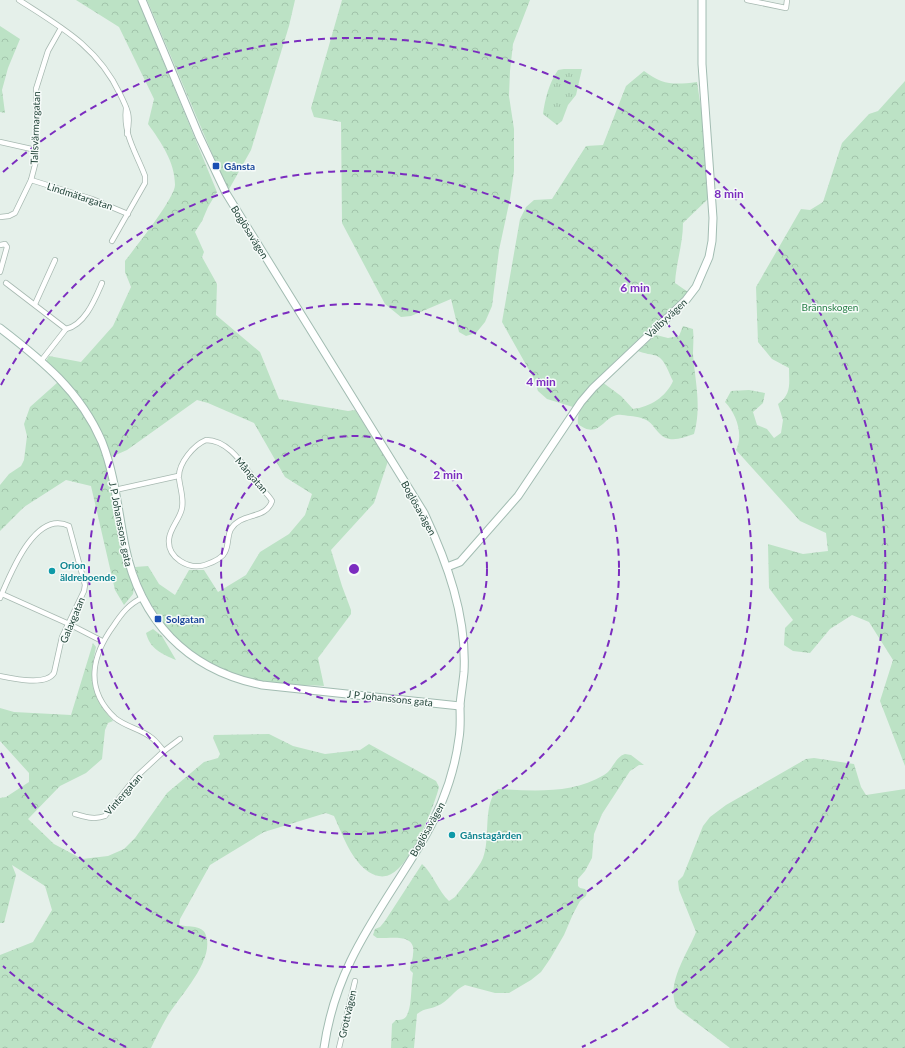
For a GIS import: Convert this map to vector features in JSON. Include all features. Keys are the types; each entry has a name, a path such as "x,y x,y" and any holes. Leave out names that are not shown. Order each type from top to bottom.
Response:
{"street":[{"path":"19,0 87,46 108,70 126,106 125,125 127,134 146,176 142,190 112,241"},
{"name":"Boglösavägen","path":"142,0 199,136 226,193 424,512 447,567 461,627 464,671 460,706 459,738 443,800 420,845 357,946 337,993 324,1048"},
{"name":"Vallbyvägen","path":"447,567 460,562 489,531 518,496 581,402 602,379 686,300 703,272 712,241 713,218 702,64 702,0"},
{"path":"747,0 786,8 787,0"},
{"name":"Tallsvärmargatan","path":"0,217 10,216 15,213 30,180 36,162 36,89 48,51 61,28"},
{"path":"0,142 36,150"},
{"name":"Lindmätargatan","path":"30,180 92,198 128,214"},
{"path":"0,245 5,244 7,247 0,272"},
{"path":"35,304 55,260"},
{"path":"6,283 66,329"},
{"path":"41,360 66,329 76,325 84,316 102,283"},
{"name":"J P Johanssons gata","path":"0,328 41,360 63,381 91,420 108,460 130,567 142,598 158,623 177,644 197,660 231,677 262,685 460,706"},
{"name":"Mångatan","path":"206,440 212,440 225,446 243,464 272,501 263,513 235,524 231,529 226,552 222,557 205,565 190,566 175,556 170,547 169,540 182,507 178,476 195,446 206,440"},
{"path":"115,490 178,476"},
{"name":"Galaxgatan","path":"0,676 44,681 52,677 56,667 62,637 84,591 85,585 72,531 69,526 59,523 46,528 31,540 22,551 1,596"},
{"path":"1,596 69,624 102,641"},
{"path":"142,598 128,607 102,641 96,658 94,677 104,706 115,718 151,737 164,751"},
{"name":"Vintergatan","path":"75,814 97,819 105,816 136,777 164,751 180,739"},
{"name":"Grottvägen","path":"339,1048 355,981"}],"green space":[{"path":"76,0 138,0 217,192 195,232 204,252 202,257 217,284 216,315 260,352 279,399 348,411 355,410 388,461 374,503 331,550 351,614 318,658 324,686 265,682 242,678 214,666 198,656 171,631 159,617 149,602 135,567 148,566 159,584 175,595 189,570 204,570 218,592 246,575 260,552 289,534 305,515 312,494 285,477 254,423 208,403 197,400 127,450 111,457 99,429 76,393 46,361 49,356 81,362 113,326 131,287 125,272 125,261 169,201 175,185 173,168 170,160 148,124 154,99 119,27"},
{"path":"147,0 295,0 289,26 251,150 228,191"},
{"path":"342,0 530,0 513,44 510,71 509,96 514,129 514,171 510,199 499,250 492,306 485,322 476,333 466,336 459,332 451,299 411,316 401,317 385,304 342,223 341,122 314,117 311,108"},
{"path":"0,26 20,39 8,68 2,90 5,113 0,112"},
{"path":"582,69 576,95 568,105 562,121 557,125 543,114 546,97 552,80 558,70"},
{"path":"644,71 657,79 669,83 681,84 697,82 702,115 708,199 683,223 675,283 688,292 610,366 573,407 547,399 538,391 533,377 502,322 520,219 526,207 534,200 552,199 586,146 603,145 626,86"},
{"name":"Brännskogen","path":"905,81 905,766 880,701 893,660 869,622 852,615 830,629 810,653 793,651 784,645 785,628 793,620 769,588 768,544 803,554 828,551 826,533 800,521 736,450 739,438 738,424 725,402 731,391 749,390 765,393 763,403 753,412 757,425 767,429 774,438 781,433 783,420 778,404 788,392 789,368 772,359 758,342 756,287 801,209 810,210 823,202 842,143 869,114 878,111"},
{"path":"683,326 693,329 693,354 698,404 698,414 694,434 676,439 667,438 659,433 647,420 639,417 622,415 611,417 602,425 592,430 586,429 578,424 578,418 582,406 602,382 621,396 633,409 645,406 662,396 673,381 666,367 662,360 657,356 638,351 656,335 668,338 679,336"},
{"path":"58,382 86,418 101,449 107,468 128,569 134,588 133,594 124,605 115,590 91,486 66,480 24,507 0,531 0,485 9,474 21,466 24,460 27,436 24,424 30,407"},
{"path":"153,629 162,636 176,660 161,653 150,643 146,633"},
{"path":"93,643 96,647 93,678 96,695 113,721 108,723 105,730 102,759 86,773 60,786 28,819 54,844 82,859 108,856 124,849 135,838 167,793 204,762 218,758 220,754 213,738 214,735 269,734 293,746 325,754 360,750 369,744 436,781 439,787 427,822 413,849 397,870 389,875 380,876 372,874 361,865 347,846 334,816 326,813 264,832 210,865 180,919 179,925 197,927 203,930 207,943 206,954 195,977 167,1017 151,1048 0,1048 0,955 33,942 52,910 45,886 12,865 16,875 4,923 0,923 0,798 6,797 29,782 29,773 0,741 0,708 14,712 71,715"},
{"path":"625,754 631,755 644,765 639,765 630,771 602,814 594,834 592,858 585,871 578,879 578,886 585,889 587,892 586,896 580,901 564,935 541,972 531,980 509,993 495,993 465,985 441,1004 423,1010 417,1014 414,1048 391,1048 392,1024 396,1020 404,1019 410,1007 413,973 410,970 410,966 413,956 413,947 411,942 401,938 377,938 373,935 375,929 380,927 385,921 422,864 449,901 455,897 478,868 483,858 488,812 493,795 498,789 552,790 579,785 592,781 607,773 619,758"},
{"path":"814,758 854,764 861,787 866,795 905,789 905,1048 730,1048 677,1008 674,999 675,979 696,932 679,890 678,881 683,876 703,826 710,817 726,805 806,759"}],"place":[{"name":"Gånsta","path":"216,166"},
{"name":"Orion äldreboende","path":"52,571"},
{"name":"Solgatan","path":"158,619"},
{"name":"Gånstagården","path":"452,835"}]}
